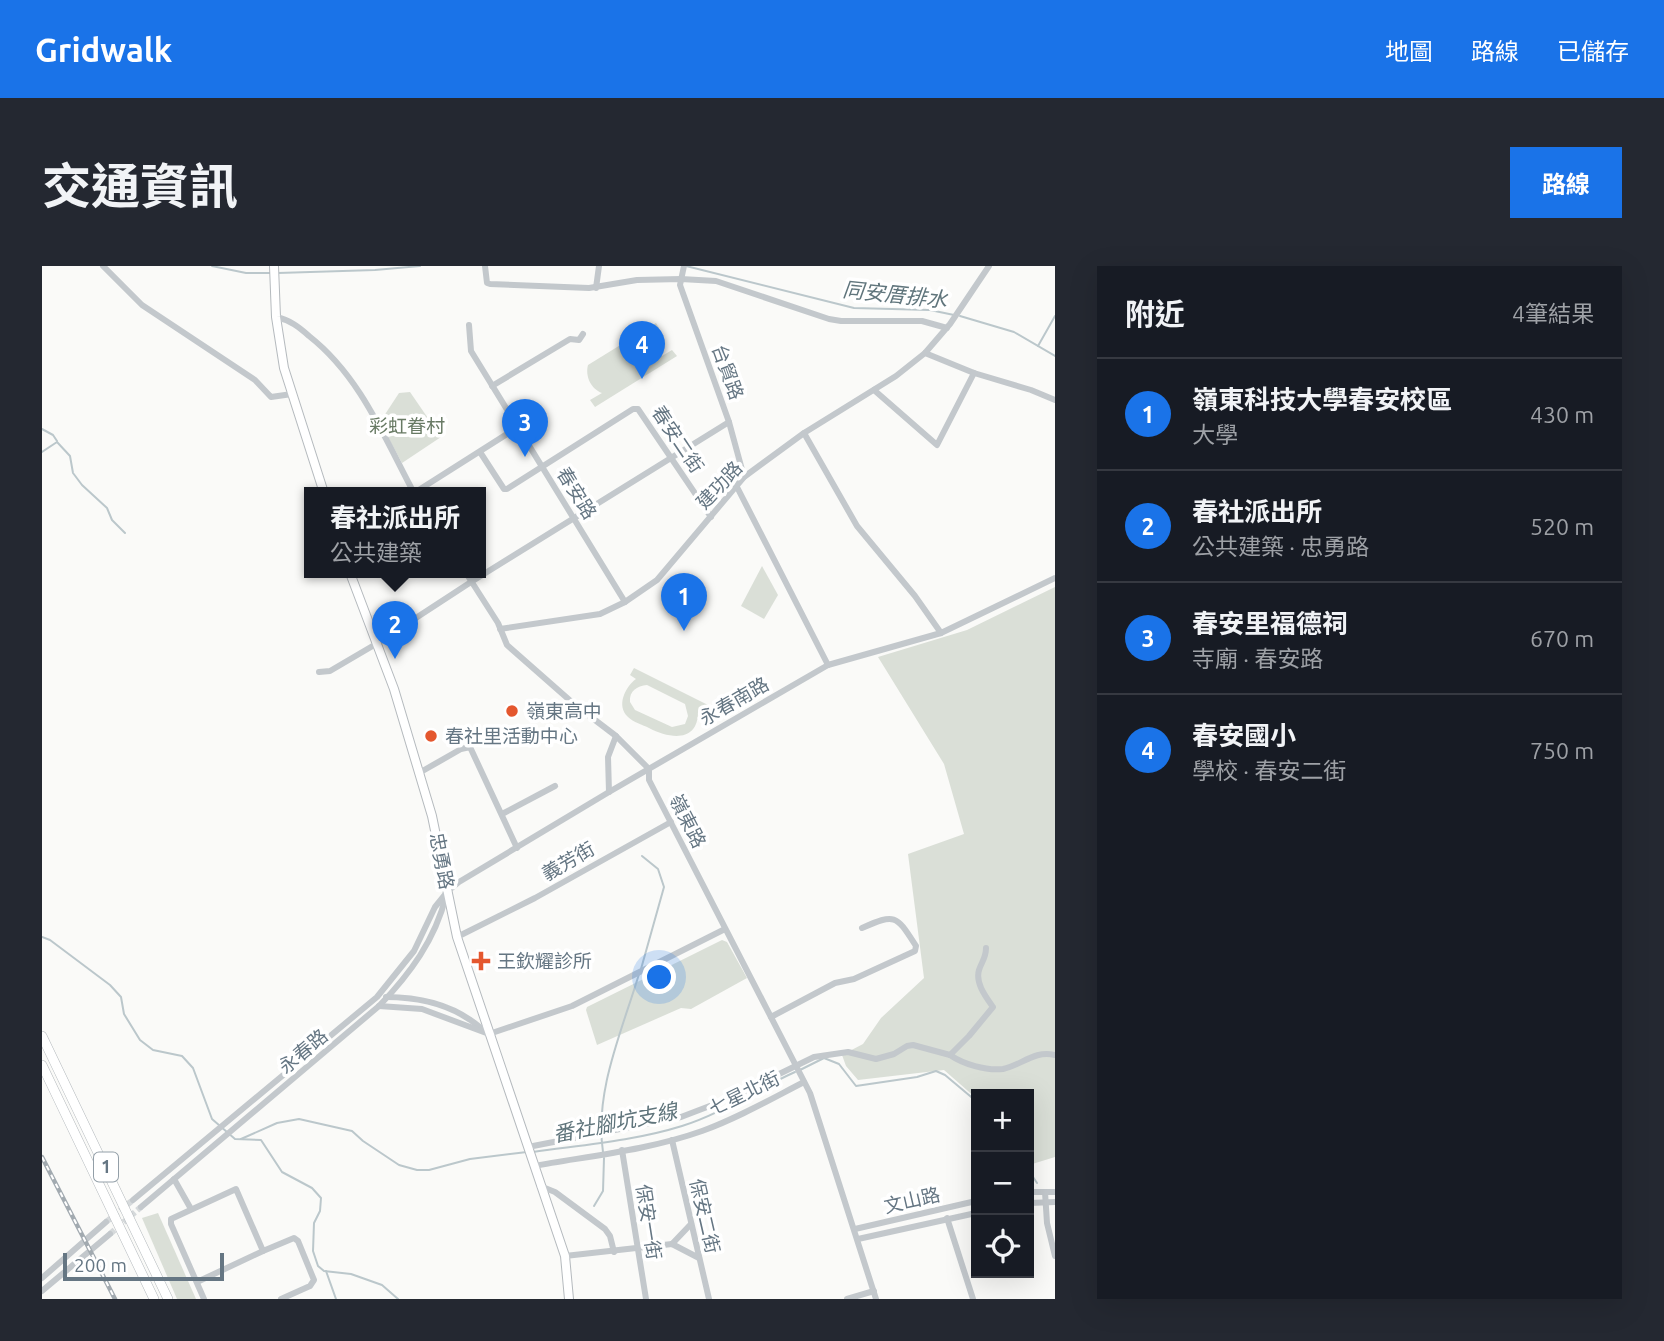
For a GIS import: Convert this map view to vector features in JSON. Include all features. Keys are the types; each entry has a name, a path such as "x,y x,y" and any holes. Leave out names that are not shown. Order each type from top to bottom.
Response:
{"highway":[{"name":"1","path":"42,1036 168,1299"},
{"name":"1","path":"42,1065 154,1299"}],"main road":[{"path":"274,266 276,317 282,356 322,487"},
{"name":"忠勇路","path":"353,578 394,689 432,816 457,937 533,1164"},
{"path":"533,1164 565,1256 569,1299"}],"street":[{"path":"103,266 142,305 255,380 271,397 292,394"},
{"path":"595,289 599,266"},
{"name":"建功路","path":"500,629 591,617 625,602 657,580 744,477 804,433 874,390 925,353 948,326 989,266"},
{"path":"485,268 487,283 491,284 595,289 637,280 681,279 723,283 829,319 922,321 948,326"},
{"path":"681,279 684,268"},
{"name":"台貿路","path":"681,279 680,285 729,422 744,477"},
{"path":"276,317 287,320 305,333 345,371 375,416 411,487"},
{"name":"春安路","path":"469,325 471,352 625,602"},
{"path":"492,386 570,339 579,340 583,334"},
{"path":"925,353 974,373 1055,400"},
{"path":"874,390 937,445 974,373"},
{"name":"春安二街","path":"480,452 503,489 633,409 638,409 711,517"},
{"path":"486,573 729,422"},
{"path":"424,487 518,427"},
{"path":"804,433 857,526 930,614 941,632"},
{"path":"737,487 828,665"},
{"name":"嶺東路","path":"469,578 507,645 574,704 616,736 649,769 649,780 803,1080"},
{"path":"318,673 330,671 376,644 477,578"},
{"name":"永春南路","path":"377,998 414,951 435,907 459,882 828,665 941,632 1055,578"},
{"path":"609,792 608,757 616,736"},
{"path":"419,773 470,747 517,848"},
{"path":"502,814 555,786"},
{"name":"義芳街","path":"457,937 535,898 671,822"},
{"path":"388,997 408,975 422,953 438,922 448,891"},
{"path":"771,1017 835,983 854,979 915,951 916,947 904,927 892,918 887,917 862,928"},
{"path":"367,1006 422,1009 489,1034 572,1006 725,929"},
{"path":"950,1055 993,1007 981,987 978,972 986,958 986,948"},
{"name":"永春路","path":"174,1180 388,997"},
{"path":"377,998 410,998 448,1007 466,1015 489,1034"},
{"name":"永春路","path":"134,1200 377,998"},
{"path":"528,1149 681,1117 831,1053 848,1052 876,1059 913,1045 989,1069 1002,1069 1039,1054 1055,1055"},
{"path":"803,1080 819,1117 876,1299"},
{"name":"七星北街","path":"533,1164 672,1140 735,1117 803,1080"},
{"name":"保安二街","path":"672,1140 709,1299"},
{"name":"保安一街","path":"622,1150 646,1299"},
{"path":"141,1207 174,1180 191,1209"},
{"path":"540,1186 555,1192 605,1229 610,1236 614,1252"},
{"path":"204,1299 171,1219 236,1189 263,1251"},
{"path":"1034,1192 1055,1192"},
{"path":"1045,1192 1046,1223 1055,1256"},
{"path":"1034,1203 1055,1202"},
{"name":"文山路","path":"855,1229 971,1203"},
{"path":"944,1209 973,1299"},
{"name":"文山路","path":"858,1239 971,1214"},
{"path":"42,1278 106,1222"},
{"path":"672,1244 691,1224"},
{"path":"42,1292 110,1234"},
{"path":"197,1282 294,1238 298,1241 314,1280 310,1286 281,1299"},
{"path":"565,1256 672,1244 699,1258"},
{"path":"847,1299 874,1291"}],"green space":[{"path":"656,323 659,328 648,335 662,346 662,356 672,350 677,356 595,407 590,400 602,393 590,382 588,365"},
{"name":"彩虹眷村","path":"410,392 441,437 402,463 380,422 399,393"},
{"path":"762,566 778,595 764,619 741,606"},
{"path":"1055,587 1055,1157 1034,1163 1034,1089 971,1089 971,1094 944,1070 858,1080 846,1066 842,1055 863,1044 881,1018 924,978 908,854 964,834 944,764 878,657 967,630"},
{"path":"634,668 720,711 716,719 698,710 694,728 682,736 657,732 624,713 623,697 636,679 630,675","holes":["647,685 685,704 688,716 685,724 672,727 635,710 630,698 634,690"]},
{"path":"722,940 727,942 747,978 691,1009 681,1008 597,1045 587,1007"},
{"path":"158,1213 196,1299 177,1299 142,1218"}],"waterway":[{"name":"同安厝排水","path":"212,266 246,273 272,273"},
{"name":"同安厝排水","path":"278,273 420,266"},
{"name":"同安厝排水","path":"686,266 854,308 930,310 954,315"},
{"name":"同安厝排水","path":"960,316 1014,332 1055,356"},
{"path":"1038,346 1055,316"},
{"path":"42,429 53,435 57,441"},
{"path":"42,452 57,442 70,456 73,473 107,508 112,520 125,533"},
{"path":"641,969 664,887 658,869 642,856"},
{"path":"42,937 50,940 110,985 121,997 124,1014 140,1040 153,1050 182,1056 193,1068 212,1119 235,1139 261,1140 282,1172 312,1188 321,1198 320,1211 314,1223 313,1251 318,1266 324,1271 351,1274 382,1285 398,1299"},
{"path":"603,1152 601,1129 606,1084 639,974"},
{"name":"番社腳坑支線","path":"800,1070 824,1058 839,1064 856,1086 917,1077 936,1071 945,1075 971,1097"},
{"name":"番社腳坑支線","path":"533,1152 627,1139 682,1126 712,1114 795,1072"},
{"name":"番社腳坑支線","path":"241,1139 277,1123 299,1119 352,1131 399,1165 417,1170 429,1170 470,1159 527,1152"},
{"path":"594,1206 603,1191 604,1158"},
{"name":"番社腳坑支線","path":"1034,1178 1037,1183"},
{"path":"326,1271 336,1299"}],"tunnel":[{"path":"106,1222 133,1200"},
{"path":"110,1234 141,1207"}],"railway":[{"path":"42,1157 115,1299"}],"place":[{"name":"春安國小","path":"642,379"},
{"name":"春安里福德祠","path":"525,457"},
{"name":"嶺東科技大學春安校區","path":"684,631"},
{"name":"春社派出所","path":"395,659"},
{"name":"嶺東高中","path":"512,711"},
{"name":"春社里活動中心","path":"431,736"},
{"name":"王欽耀診所","path":"481,961"}]}
